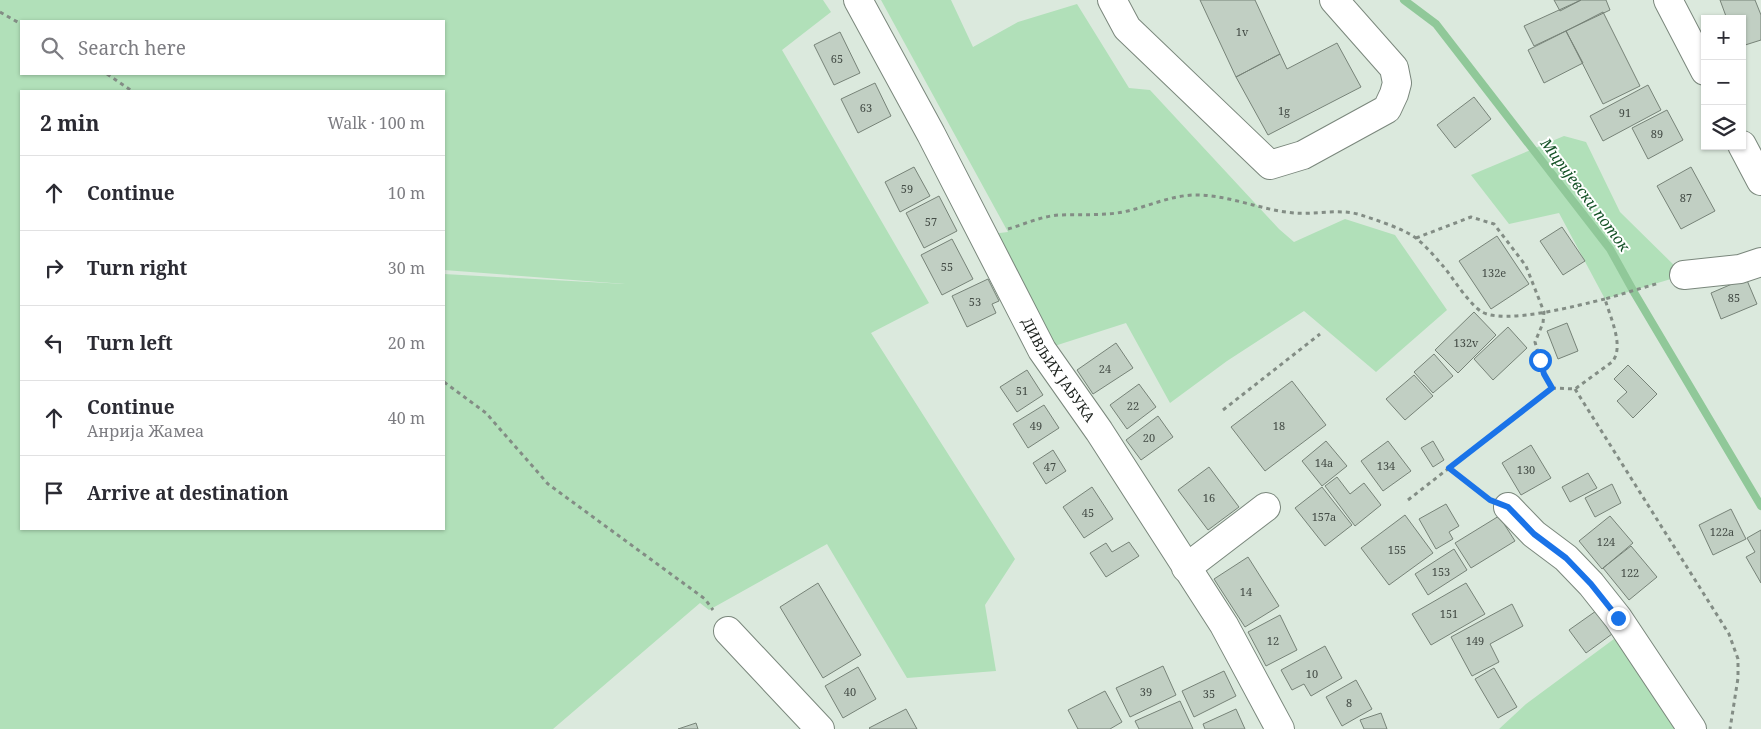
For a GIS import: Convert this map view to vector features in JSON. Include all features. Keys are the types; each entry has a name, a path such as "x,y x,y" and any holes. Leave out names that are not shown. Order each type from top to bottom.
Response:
{"street":[{"name":"ДИВЉИХ ЈАБУКА","path":"858,0 931,134 1042,350 1099,431 1224,625 1280,729"},
{"path":"1112,0 1127,28 1270,165 1303,155 1387,109 1394,94 1397,83 1394,68 1334,0"},
{"path":"1668,0 1701,63"},
{"path":"1745,150 1761,181"},
{"path":"1684,275 1740,269 1761,262"},
{"path":"1186,568 1266,507"},
{"path":"1508,507 1530,530 1566,558 1591,584 1618,618 1692,729"},
{"path":"728,631 820,729"}],"path":[{"path":"0,12 20,23"},
{"path":"108,75 131,90"},
{"path":"983,235 1058,215 1100,215 1121,212 1168,199 1193,195 1214,197 1290,213 1326,212 1358,214 1416,238 1443,266 1467,297 1482,312 1495,315 1510,316 1544,312 1605,299 1650,286"},
{"path":"1416,238 1471,216 1494,224 1526,266 1544,312 1543,323 1535,342 1544,374 1552,388"},
{"path":"1408,500 1552,388 1575,389 1612,362 1616,357 1616,340 1605,299"},
{"path":"1223,410 1320,334"},
{"path":"445,383 486,413 548,484 705,599 728,631"},
{"path":"1575,389 1729,634 1738,659 1738,678 1730,729"},
{"path":"1449,468 1490,500 1508,507"}],"green space":[{"path":"0,0 823,0 831,12 782,50 929,303 871,333 1015,559 985,605 996,671 907,678 827,544 709,610 700,603 553,729 0,729"},
{"path":"881,0 951,0 973,47 1018,22 1077,4 1129,88 1150,90 1279,229 1294,242 1345,219 1395,235 1447,310 1376,372 1304,311 1227,361 1170,403 1126,323 1042,350 983,235 1008,232"},
{"path":"1564,136 1586,142 1620,212 1684,275 1605,299 1559,213 1509,224 1471,175"},
{"path":"1618,636 1680,729 1499,729 1526,704"}],"building":[{"path":"1200,0 1255,0 1280,54 1236,77"},
{"path":"1554,0 1581,0 1560,11"},
{"path":"1581,0 1606,0 1610,10 1534,46 1524,26"},
{"path":"1720,0 1755,0 1761,15 1761,40 1746,45 1746,15 1726,15"},
{"path":"1603,12 1640,86 1603,104 1566,31"},
{"path":"1566,31 1583,63 1544,83 1528,50"},
{"path":"840,32 860,73 834,85 814,45"},
{"path":"1337,43 1361,87 1268,135 1236,77 1280,54 1287,69"},
{"path":"875,83 891,116 858,133 841,99"},
{"path":"1648,85 1661,110 1603,141 1590,116"},
{"path":"1474,97 1491,119 1455,148 1437,125"},
{"path":"1667,110 1683,140 1648,159 1632,128"},
{"path":"914,167 930,196 900,212 885,182"},
{"path":"1691,167 1715,211 1681,229 1657,186"},
{"path":"939,196 957,231 924,248 906,213"},
{"path":"1562,227 1585,261 1563,275 1540,241"},
{"path":"1497,236 1529,284 1491,309 1459,261"},
{"path":"952,239 973,279 942,295 921,255"},
{"path":"1746,278 1757,304 1721,319 1711,293"},
{"path":"988,279 999,301 992,304 996,313 967,327 952,296"},
{"path":"1474,312 1496,335 1458,373 1435,350"},
{"path":"1567,323 1578,351 1558,359 1547,331"},
{"path":"1508,327 1527,348 1493,380 1474,359"},
{"path":"1116,343 1133,368 1093,394 1077,370"},
{"path":"1434,354 1453,376 1433,393 1414,372"},
{"path":"1628,365 1657,394 1633,418 1617,401 1627,392 1614,379"},
{"path":"1027,370 1043,395 1017,412 1000,387"},
{"path":"1414,375 1433,396 1405,420 1386,399"},
{"path":"1292,381 1326,425 1265,471 1231,427"},
{"path":"1139,384 1156,407 1127,429 1110,405"},
{"path":"1044,405 1059,428 1028,448 1013,424"},
{"path":"1158,416 1173,437 1141,460 1126,440"},
{"path":"1326,441 1347,466 1322,486 1302,461"},
{"path":"1388,441 1411,471 1383,491 1361,461"},
{"path":"1433,441 1444,460 1433,467 1421,448"},
{"path":"1531,445 1551,478 1521,495 1502,463"},
{"path":"1053,450 1066,471 1046,484 1033,463"},
{"path":"1209,467 1239,507 1208,530 1178,490"},
{"path":"1588,473 1597,488 1570,502 1562,487"},
{"path":"1337,477 1350,494 1364,483 1381,505 1355,526 1325,486"},
{"path":"1612,484 1621,503 1595,517 1585,498"},
{"path":"1092,487 1113,519 1084,538 1063,507"},
{"path":"1322,487 1352,525 1325,546 1295,508"},
{"path":"1446,504 1459,526 1449,532 1453,539 1436,549 1419,519"},
{"path":"1731,509 1746,539 1713,555 1699,525"},
{"path":"1405,515 1433,553 1389,585 1361,548"},
{"path":"1499,516 1515,541 1471,568 1455,543"},
{"path":"1610,516 1633,543 1602,569 1579,541"},
{"path":"1761,530 1761,583 1746,557 1755,552 1747,538"},
{"path":"1129,542 1139,556 1106,577 1090,553 1106,543 1112,552"},
{"path":"1631,546 1657,577 1629,600 1603,568"},
{"path":"1454,549 1467,570 1428,595 1415,574"},
{"path":"1248,557 1279,606 1245,627 1214,579"},
{"path":"818,583 861,655 823,678 780,607"},
{"path":"1466,583 1485,614 1431,645 1412,614"},
{"path":"1512,604 1523,626 1490,644 1499,662 1472,676 1451,637"},
{"path":"1596,611 1612,634 1586,653 1569,630"},
{"path":"1280,615 1297,650 1266,666 1248,632"},
{"path":"1325,646 1342,678 1311,696 1304,684 1292,690 1281,670"},
{"path":"1163,666 1176,695 1130,717 1116,688"},
{"path":"858,667 876,699 843,718 825,686"},
{"path":"1494,668 1517,707 1498,718 1475,679"},
{"path":"1224,671 1236,696 1194,717 1182,691"},
{"path":"1356,680 1372,709 1342,726 1326,697"},
{"path":"1105,691 1122,722 1110,729 1078,729 1068,710"},
{"path":"1180,701 1193,729 1139,729 1135,721"},
{"path":"906,709 917,729 869,728"},
{"path":"1236,709 1245,729 1205,729 1203,724"},
{"path":"1381,713 1387,729 1364,729 1360,720"},
{"path":"696,723 698,729 678,729"}],"waterway":[{"name":"Миријевски поток","path":"1404,0 1436,24 1610,249 1761,506"}],"route":[{"path":"1540,360 1544,374 1552,388 1449,468 1490,500 1508,507 1534,534 1566,558 1591,584 1618,618"}]}
